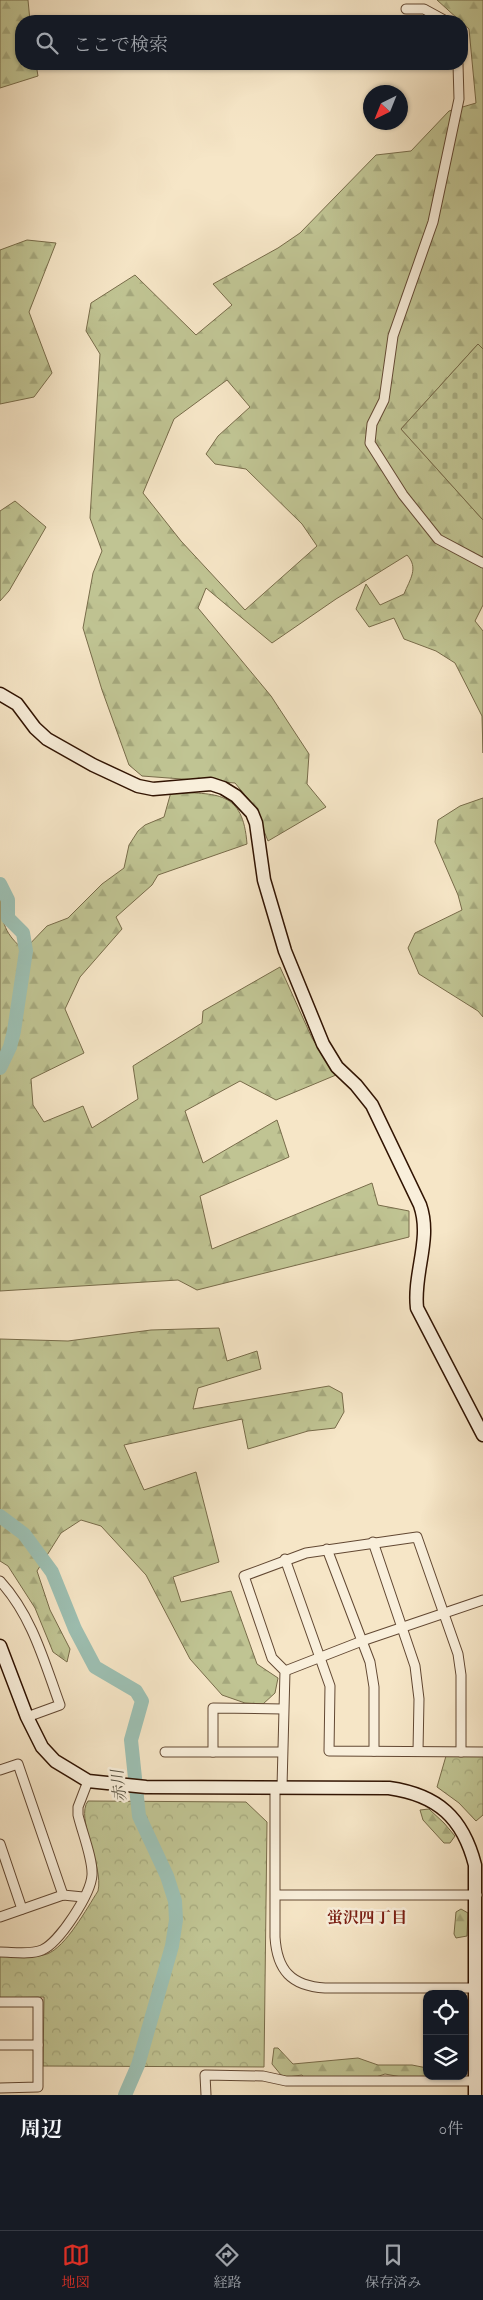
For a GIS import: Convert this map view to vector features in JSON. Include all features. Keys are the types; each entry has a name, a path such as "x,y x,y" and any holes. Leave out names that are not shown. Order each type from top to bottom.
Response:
{"street":[{"path":"406,9 424,9 435,15"},
{"path":"458,70 459,99 434,222 393,336 384,400 372,424 370,443 398,487 438,539 483,563"},
{"path":"0,694 17,704 35,728 47,739 93,766 138,786 153,789 211,784 223,788 236,796 252,812 256,823 264,880 285,952 323,1044 338,1067 372,1105 424,1215 425,1237 416,1293 417,1308 479,1419 483,1434"},
{"path":"461,1752 461,1675 458,1654 417,1537 327,1549 285,1559 244,1576 272,1658 285,1671 276,1895 276,1952 280,1965 290,1977 310,1987 476,1988"},
{"path":"373,1542 415,1666 418,1684 418,1751"},
{"path":"327,1549 362,1641 372,1673 374,1751"},
{"path":"285,1559 330,1686 329,1751 483,1752"},
{"path":"0,1581 15,1598 29,1621 60,1705 27,1717"},
{"path":"285,1671 362,1641 483,1600"},
{"path":"0,1646 27,1717 42,1747 55,1761 88,1781 126,1787 389,1788 422,1795 448,1813 466,1837 475,1865 480,1973 476,1988 475,2095"},
{"path":"213,1752 212,1708 282,1709"},
{"path":"165,1752 282,1752"},
{"path":"0,1770 18,1764 63,1895"},
{"path":"0,1952 40,1951 50,1946 59,1936 91,1883 92,1872 78,1815 78,1807 88,1781"},
{"path":"0,1844 22,1909"},
{"path":"0,1917 63,1895 73,1894 83,1898"},
{"path":"276,1895 476,1895"},
{"path":"0,2002 38,2002 38,2087 0,2088"},
{"path":"0,2045 38,2045"},
{"path":"206,2095 205,2075 262,2076 286,2081 475,2081"}],"green space":[{"path":"0,0 28,0 29,15 15,15 15,70 37,70 38,76 0,88"},
{"path":"437,0 483,0 483,349 478,344 401,429 483,520 483,605 475,621 483,631 483,753 482,716 455,663 436,651 404,639 394,618 369,627 356,609 366,584 380,605 404,594 413,569 411,560 407,555 336,599 272,643 206,588 198,608 271,696 309,754 307,784 326,807 268,841 254,806 235,783 142,776 129,765 102,690 83,628 93,573 102,551 90,518 100,354 86,331 91,303 135,275 196,335 232,305 213,284 278,248 300,233 376,155 411,151 449,111 476,103 468,15 454,15","holes":["227,380 250,407 218,436 206,454 215,464 246,469 302,524 317,546 245,610 181,541 143,493 174,419"]},
{"path":"27,240 56,243 29,312 52,373 34,397 0,404 0,250"},
{"path":"478,344 483,349 483,520 401,429"},
{"path":"15,501 46,527 9,591 0,601 0,511"},
{"path":"171,792 214,795 233,804 240,813 247,844 158,875 152,885 116,917 122,929 80,977 65,1009 84,1053 31,1079 33,1105 44,1122 83,1106 92,1128 138,1099 133,1066 202,1023 203,1011 280,967 312,1038 336,1075 276,1100 240,1081 185,1111 203,1163 277,1120 289,1157 200,1196 212,1249 372,1183 378,1205 409,1211 409,1237 197,1290 178,1280 0,1291 0,895 2,898 2,914 5,927 24,950 47,926 68,918 102,884 124,868 129,845 138,831 145,825 164,817"},
{"path":"483,798 483,1017 478,1011 419,974 408,948 415,933 462,910 458,895 435,842 438,820 460,806"},
{"path":"219,1328 227,1361 257,1351 261,1369 198,1388 193,1409 329,1386 342,1393 344,1412 335,1428 308,1431 248,1449 242,1419 124,1445 144,1490 196,1472 219,1562 173,1577 181,1602 231,1591 257,1664 278,1678 275,1693 263,1704 245,1703 222,1695 190,1659 146,1575 101,1526 81,1520 61,1533 37,1571 50,1610 70,1649 67,1662 53,1652 35,1608 8,1566 0,1561 0,1339 68,1341 151,1330"},
{"path":"446,1756 483,1756 483,1815 476,1821 459,1803 437,1787"},
{"path":"88,1801 246,1802 267,1822 264,2067 43,2066 44,1997 0,1998 0,1956 36,1956 47,1954 54,1950 69,1935 98,1891 97,1869 85,1819 85,1809"},
{"path":"429,1809 455,1836 450,1843 444,1843 423,1820 420,1810"},
{"path":"461,1909 468,1913 467,1936 456,1938 454,1934 456,1912"},
{"path":"274,2048 278,2048 293,2064 358,2058 378,2065 412,2065 423,2067 423,2077 407,2078 385,2074 376,2077 305,2078 302,2075 288,2077 281,2075 272,2064"}],"waterway":[{"name":"赤川","path":"0,884 8,900 8,918 23,933 26,951 14,1031 10,1047 0,1068"},
{"name":"赤川","path":"0,1516 24,1534 52,1572 75,1629 95,1667 136,1691 142,1701 131,1740 139,1816 167,1876 175,1901 176,1920 172,1946 138,2065 125,2095"}],"district":[{"name":"蛍沢四丁目","path":"367,1917"}]}
